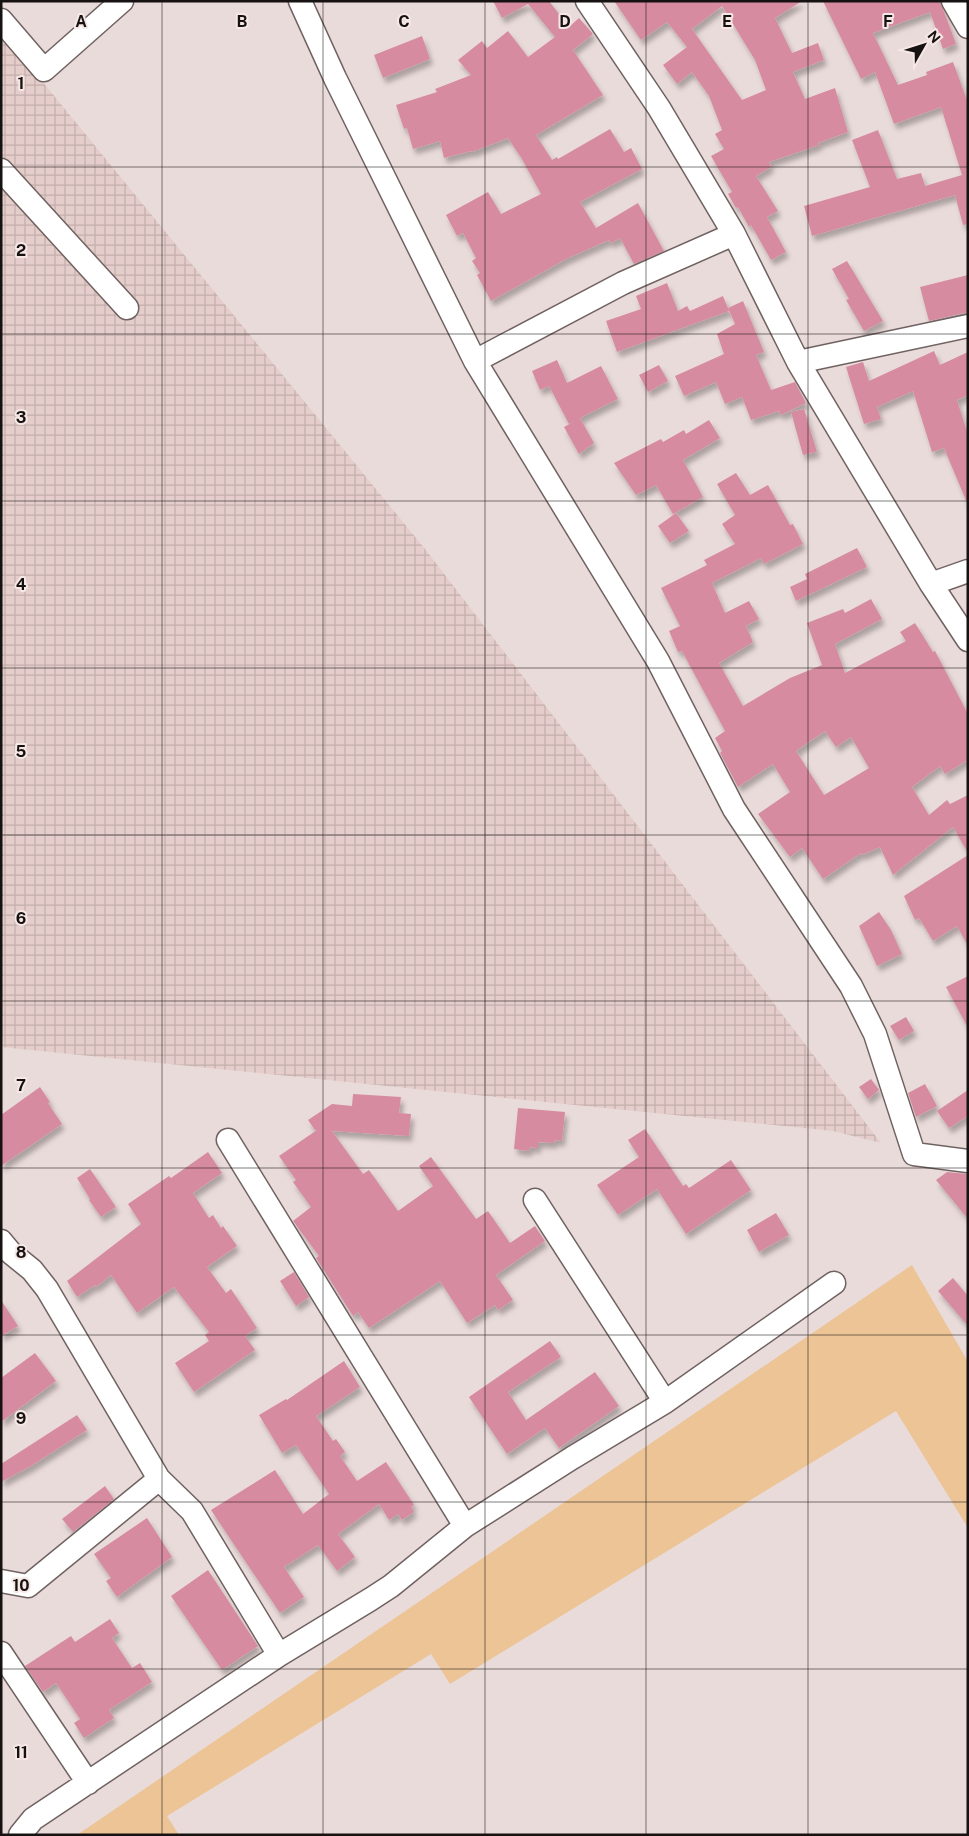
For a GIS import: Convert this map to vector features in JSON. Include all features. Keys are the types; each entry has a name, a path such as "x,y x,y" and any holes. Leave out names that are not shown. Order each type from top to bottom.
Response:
{"street":[{"path":"1,20 44,70 122,1"},
{"path":"300,1 335,78 475,361 658,660 734,809 851,986 876,1034 914,1154 968,1161"},
{"path":"587,1 659,108 734,234 798,362 931,584 968,640"},
{"path":"953,1 968,27"},
{"path":"1,170 127,308"},
{"path":"475,361 623,283 734,234"},
{"path":"798,362 968,326"},
{"path":"931,584 968,571"},
{"path":"228,1140 465,1526"},
{"path":"535,1200 665,1402"},
{"path":"1,1241 11,1253 32,1270 48,1289 159,1480 192,1510 279,1656"},
{"path":"20,1835 33,1819 279,1656 391,1586 465,1526 665,1402 834,1283"},
{"path":"1,1581 28,1586 159,1480"},
{"path":"1,1653 88,1783"}],"shaded area":[{"path":"1,31 425,549 881,1143 833,1131 1,1047"},
{"path":"912,1265 968,1362 968,1528 896,1411 450,1684 431,1654 167,1816 179,1835 77,1835"}],"building":[{"path":"493,1 549,1 569,27 579,18 593,34 573,50 603,95 536,135 552,160 557,157 558,159 610,129 624,152 631,148 642,169 580,202 596,228 638,203 664,251 634,264 620,238 611,243 609,240 566,259 491,301 477,275 480,273 472,261 476,258 463,233 457,236 446,215 488,192 501,214 541,194 508,138 472,152 444,158 440,141 413,149 407,128 404,129 396,105 437,92 435,89 471,75 458,60 482,41 487,48 508,31 528,57 555,37 528,4 502,18"},
{"path":"614,1 802,1 775,18 792,53 818,43 824,60 793,72 805,99 835,88 848,132 818,143 819,145 769,162 771,167 756,176 778,211 767,217 786,252 771,260 751,225 749,227 728,194 732,192 711,156 724,149 715,134 722,130 709,96 692,72 677,84 663,65 687,47 667,22 641,40","holes":["722,6 755,60 766,90 742,100 692,29"]},
{"path":"823,1 940,1 956,44 943,49 930,12 873,33 898,85 927,75 926,72 953,62 968,103 968,224 963,225 955,195 812,236 804,206 870,187 852,140 878,130 897,179 921,173 925,186 962,175 941,107 894,124 875,72 861,79"},
{"path":"422,36 430,59 383,78 374,55"},
{"path":"847,261 883,321 864,331 846,300 849,299 832,269"},
{"path":"968,275 968,312 929,321 920,287"},
{"path":"667,283 678,311 687,306 690,311 723,296 729,311 617,352 606,321 641,309 636,296"},
{"path":"743,301 764,352 756,355 771,390 795,382 806,403 781,415 779,411 751,420 742,397 725,404 716,382 684,396 675,376 724,354 717,334 735,324 728,308"},
{"path":"934,351 940,365 968,352 968,395 957,400 968,435 968,505 944,448 932,452 913,391 877,407 881,419 864,424 846,367 863,362 869,381"},
{"path":"557,360 567,383 601,366 618,399 580,418 594,443 579,454 564,427 577,420 569,424 549,386 540,390 532,371"},
{"path":"659,365 668,381 648,392 639,375"},
{"path":"804,409 817,452 803,455 791,412"},
{"path":"709,420 720,438 683,460 703,497 673,514 656,485 636,495 614,463 661,439 663,442 684,430 686,434"},
{"path":"736,473 750,495 768,485 790,525 793,524 803,544 764,564 761,558 712,583 725,613 749,601 759,619 746,626 753,642 719,663 743,706 790,678 822,665 807,623 843,609 845,613 871,599 882,619 835,644 845,673 906,641 900,632 915,623 933,652 935,651 968,714 968,760 945,774 940,766 912,787 929,815 947,800 950,804 968,795 968,853 953,827 893,875 880,847 862,855 861,853 823,879 802,848 790,857 758,814 790,792 773,764 738,787 720,753 722,751 715,738 725,731 682,651 678,652 669,631 680,626 661,588 707,565 704,560 735,544 722,524 735,515 717,484","holes":["825,731 836,747 851,737 869,768 824,795 796,751"]},
{"path":"676,513 689,531 670,543 658,526"},
{"path":"857,548 867,567 796,601 790,587 807,579 805,574"},
{"path":"968,855 968,946 957,926 933,941 919,918 915,920 904,896"},
{"path":"879,912 891,930 902,954 877,966 859,926"},
{"path":"968,976 968,1028 946,987"},
{"path":"906,1017 914,1031 899,1040 890,1026"},
{"path":"871,1079 879,1090 868,1099 859,1087"},
{"path":"925,1084 937,1106 916,1117 908,1093"},
{"path":"40,1087 62,1124 1,1166 1,1115"},
{"path":"968,1090 968,1116 949,1128 937,1111"},
{"path":"353,1094 401,1097 399,1113 411,1114 409,1136 332,1131 363,1174 369,1170 398,1211 433,1186 419,1166 431,1157 476,1219 488,1211 510,1243 535,1226 545,1241 496,1275 513,1300 498,1310 495,1305 467,1323 440,1281 369,1328 358,1312 353,1316 316,1258 319,1256 293,1221 311,1207 293,1182 296,1180 279,1156 317,1130 308,1120 332,1104 352,1106"},
{"path":"518,1108 565,1112 562,1141 555,1140 554,1143 538,1142 538,1148 530,1147 529,1151 514,1149"},
{"path":"645,1129 683,1186 686,1184 689,1188 731,1160 751,1190 686,1234 657,1189 618,1215 597,1185 639,1157 628,1140"},
{"path":"208,1152 222,1173 193,1193 209,1218 213,1215 221,1228 223,1226 237,1246 207,1267 226,1293 231,1289 257,1328 245,1336 255,1350 194,1392 175,1363 209,1341 205,1335 209,1332 174,1287 137,1313 111,1275 96,1287 95,1285 77,1297 67,1281 141,1224 128,1204 169,1176 171,1178"},
{"path":"90,1169 116,1207 101,1217 77,1178"},
{"path":"947,1172 968,1174 968,1219 936,1180"},
{"path":"776,1213 789,1235 759,1252 747,1230"},
{"path":"294,1272 309,1297 296,1306 280,1281"},
{"path":"953,1278 968,1296 968,1326 938,1291"},
{"path":"1,1300 18,1326 1,1336"},
{"path":"550,1341 561,1357 508,1392 526,1420 595,1372 619,1406 559,1448 545,1428 507,1454 469,1397"},
{"path":"35,1353 56,1381 1,1422 1,1378"},
{"path":"344,1361 360,1387 316,1416 333,1441 336,1439 345,1452 340,1456 357,1481 386,1462 414,1505 411,1507 414,1512 402,1520 398,1514 389,1520 379,1504 338,1534 355,1557 337,1571 318,1545 284,1567 304,1597 280,1613 211,1510 275,1470 303,1514 329,1494 296,1445 282,1453 259,1415 287,1400"},
{"path":"77,1415 87,1430 31,1466 1,1482 1,1464"},
{"path":"105,1486 114,1499 73,1532 62,1519"},
{"path":"147,1518 172,1557 117,1597 106,1581 111,1578 94,1554"},
{"path":"208,1570 258,1646 222,1670 171,1596"},
{"path":"110,1619 119,1633 112,1638 132,1668 140,1663 152,1682 109,1710 114,1718 84,1738 74,1723 80,1719 56,1683 43,1692 25,1666 71,1636 75,1642"}]}
